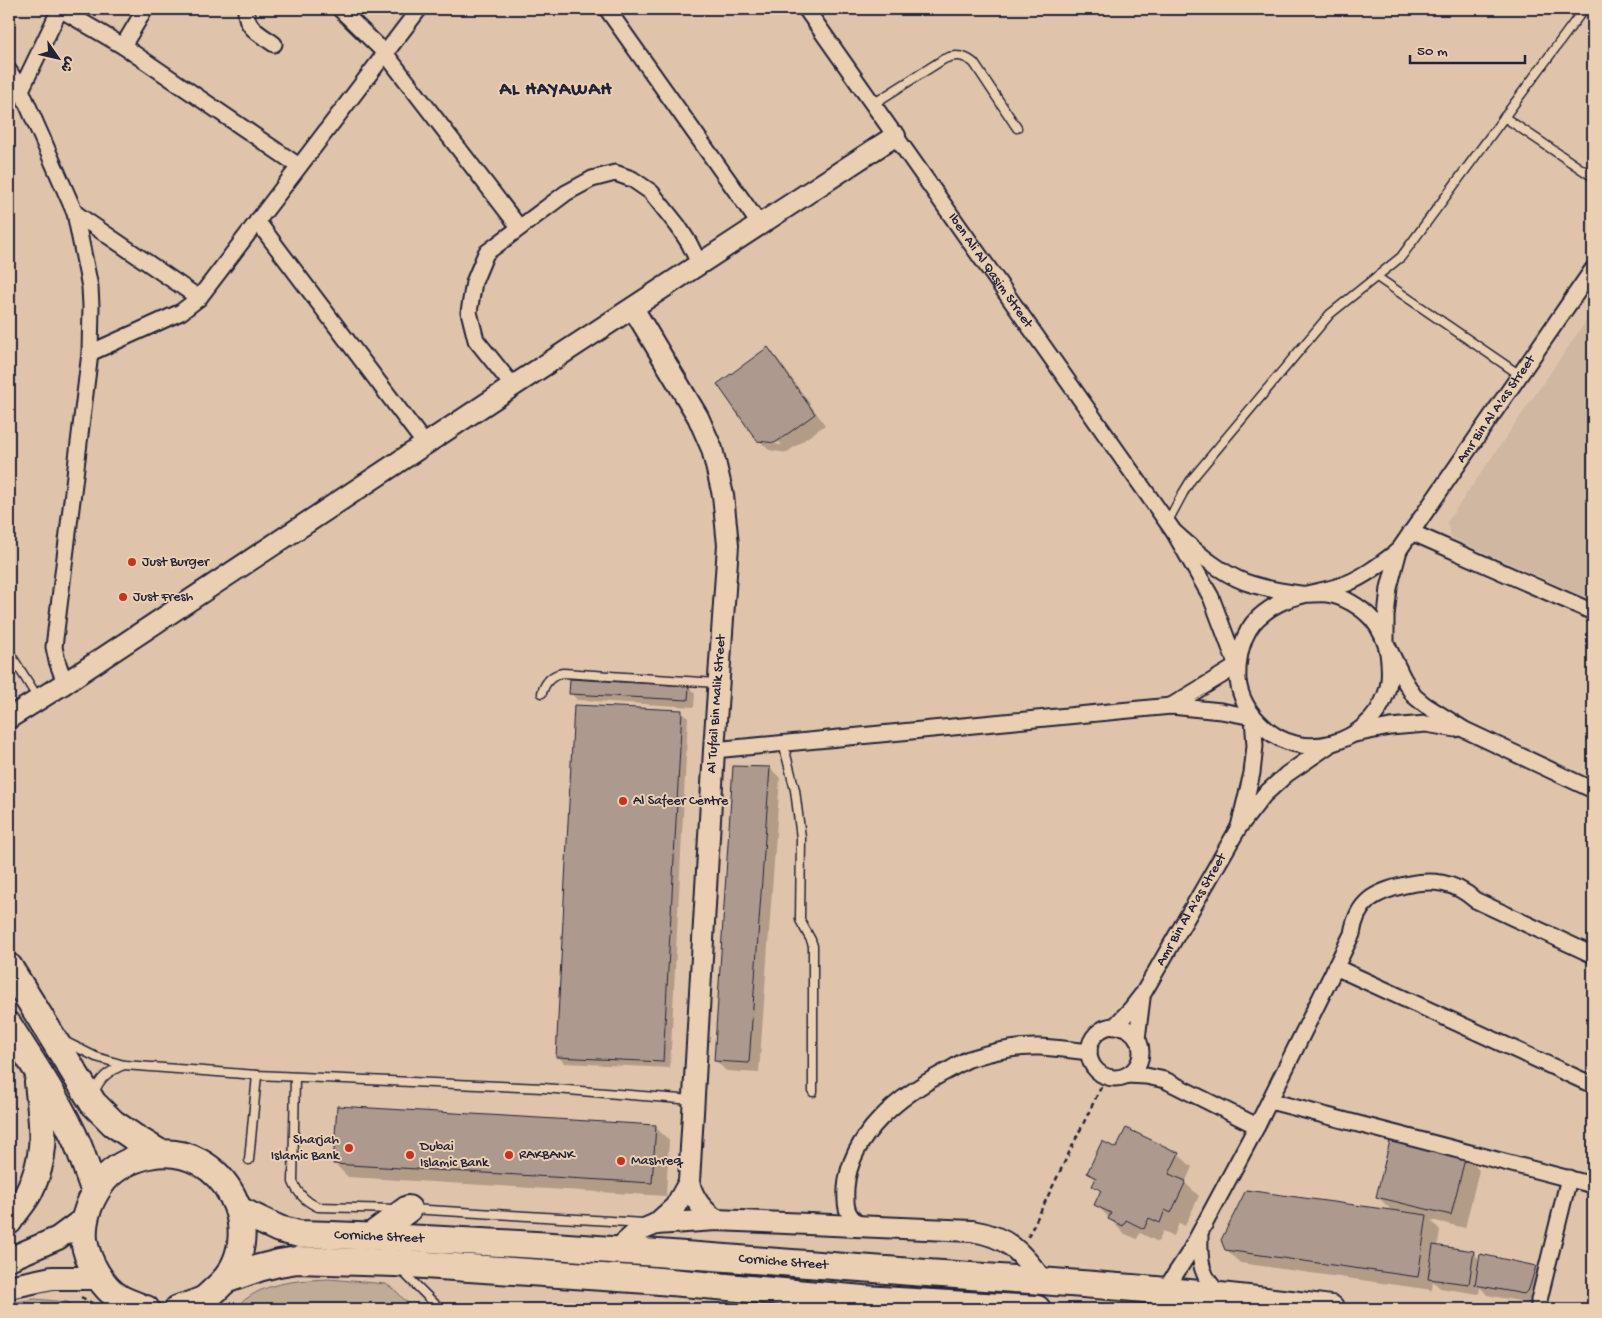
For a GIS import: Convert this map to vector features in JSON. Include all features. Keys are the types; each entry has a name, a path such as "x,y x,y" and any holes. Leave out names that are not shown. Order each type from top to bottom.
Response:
{"highway":[{"path":"9,967 93,1103 112,1122 160,1153"},
{"path":"9,1026 53,1098 77,1144 95,1192"},
{"path":"9,1221 28,1194 38,1172 43,1148 44,1126 37,1071"},
{"path":"146,1309 120,1298 99,1278 89,1260 84,1239 85,1218 95,1192 112,1172 134,1158 160,1153 181,1155 200,1162 217,1174 231,1191 239,1210 242,1228 240,1247 234,1265 225,1280 203,1300 178,1309"},
{"path":"370,1237 408,1209"},
{"name":"Corniche Street","path":"239,1210 279,1229 299,1234 617,1250 1164,1290 1331,1309"},
{"name":"Corniche Street","path":"225,1280 279,1262 297,1260 394,1264 648,1280 858,1304 1037,1309"}],"main road":[{"path":"9,1259 58,1238 85,1218"},
{"path":"9,1287 52,1278 99,1278"}],"street":[{"path":"20,90 60,9 122,46 299,166"},
{"path":"122,46 145,9"},
{"path":"246,9 245,18 250,26 274,44"},
{"path":"340,9 385,53 519,228"},
{"path":"90,353 181,312 199,298 419,9"},
{"path":"607,9 760,225"},
{"name":"Iben Ali Al Qasim Street","path":"806,9 1171,528 1211,597 1237,666"},
{"path":"9,72 20,90 75,213 90,287 90,353 54,647 65,683"},
{"path":"9,718 895,136"},
{"path":"513,386 476,340 469,312 474,282 486,252 566,193 592,179 615,173 632,179 651,192 678,226 700,265"},
{"path":"75,213 199,298"},
{"path":"257,221 425,444"},
{"name":"Amr Bin Al A'as Street","path":"1386,643 1389,588 1399,550 1593,268"},
{"name":"Al Tufail Bin Malik Street","path":"633,308 698,417 712,449 723,495 728,545 688,1182"},
{"name":"Iben Ali Al Qasim Street","path":"1171,528 1212,564 1238,579 1301,594"},
{"path":"1411,532 1593,612"},
{"name":"Amr Bin Al A'as Street","path":"1301,594 1347,583 1363,576 1399,550"},
{"path":"1465,730 1426,724 1390,727 1354,735 1330,745 1309,746 1288,742 1269,732 1253,717 1244,702 1237,666 1243,641 1257,619 1277,603 1301,594 1328,594 1352,603 1373,620 1414,696 1425,705 1465,730 1593,790"},
{"path":"1354,735 1374,717 1386,694 1391,668 1386,643"},
{"path":"1171,706 1237,666"},
{"path":"714,750 1171,706 1221,711 1253,717"},
{"name":"Amr Bin Al A'as Street","path":"1239,827 1252,773 1255,746 1253,717"},
{"name":"Amr Bin Al A'as Street","path":"1114,1027 1144,992 1239,827 1264,795 1287,774 1330,745"},
{"path":"1164,1290 1183,1263 1257,1126 1352,934 1360,929 1376,906 1393,898 1427,890 1445,893 1463,899 1475,900 1593,955"},
{"path":"1336,967 1593,1084"},
{"name":"Amr Bin Al A'as Street","path":"1139,1043 1139,1015 1144,992"},
{"path":"1165,1080 1151,1066 1139,1043 1130,1032 1123,1028 1106,1028 1094,1037 1089,1052 1090,1060 1094,1067 1106,1077 1117,1078 1127,1075 1165,1080 1257,1126"},
{"path":"1127,1075 1138,1064 1139,1043"},
{"path":"862,1227 852,1219 847,1211 845,1198 847,1175 852,1158 870,1130 893,1107 924,1083 968,1060 1007,1050 1038,1047 1089,1052"},
{"path":"1270,1101 1593,1184"},
{"path":"1539,1309 1539,1300 1569,1178"},
{"path":"688,1182 697,1203 716,1220"},
{"path":"617,1250 637,1232 656,1224 675,1207 688,1182"},
{"path":"822,1225 832,1217 845,1198"},
{"path":"656,1224 716,1220 972,1231 985,1233 1010,1244 1021,1252 1043,1281"},
{"path":"1201,1230 1200,1264 1210,1284 1221,1295"}],"lane":[{"path":"1171,528 1182,493 1191,480 1330,314 1346,299 1401,257 1584,9"},
{"path":"873,104 944,59 950,56 963,56 974,63 1017,128"},
{"path":"1504,117 1593,178"},
{"path":"1377,277 1520,375"},
{"path":"9,652 39,699"},
{"path":"542,693 549,679 563,673 719,683"},
{"path":"784,743 795,790 801,838 800,920 813,946 813,1092"},
{"path":"49,1033 89,1054 124,1065 257,1075 529,1087 693,1100"},
{"path":"93,1103 99,1081 111,1071 124,1065"},
{"path":"249,1160 257,1075"},
{"path":"295,1077 294,1182 296,1190 302,1197 318,1207 408,1209 656,1224"},
{"path":"394,1264 440,1309"}],"path":[{"path":"1021,1252 1106,1077"}],"shaded area":[{"path":"1593,311 1593,601 1452,538 1447,522"},
{"path":"329,1279 386,1284 396,1291 413,1309 232,1309 259,1291 276,1285"},
{"path":"35,1299 67,1302 81,1309 9,1309 9,1303"}],"building":[{"path":"768,347 815,414 775,443 757,441 717,384"},
{"path":"570,679 689,686 688,700 569,694"},
{"name":"Al Safeer Centre","path":"574,705 682,710 663,1062 556,1057"},
{"path":"733,766 770,767 749,1063 714,1061"},
{"path":"337,1106 656,1125 652,1183 333,1164"},
{"path":"1126,1128 1179,1153 1169,1174 1186,1181 1171,1213 1165,1210 1160,1223 1149,1218 1144,1229 1126,1220 1123,1226 1108,1219 1111,1213 1094,1205 1101,1190 1092,1186 1096,1178 1087,1173 1102,1141 1116,1148"},
{"path":"1391,1137 1466,1155 1451,1215 1376,1197"},
{"path":"1246,1190 1427,1215 1418,1277 1225,1250 1221,1240"},
{"path":"1433,1245 1474,1251 1469,1284 1428,1279"},
{"path":"1480,1254 1536,1266 1529,1289 1524,1294 1475,1285"}],"place":[{"name":"Just Burger","path":"132,562"},
{"name":"Just Fresh","path":"123,597"},
{"name":"Al Safeer Centre","path":"623,801"},
{"name":"Sharjah Islamic Bank","path":"349,1148"},
{"name":"Dubai Islamic Bank","path":"410,1155"},
{"name":"RAKBANK","path":"509,1155"},
{"name":"Mashreq","path":"621,1161"}],"district":[{"name":"AL HAYAWAH","path":"556,90"}]}
